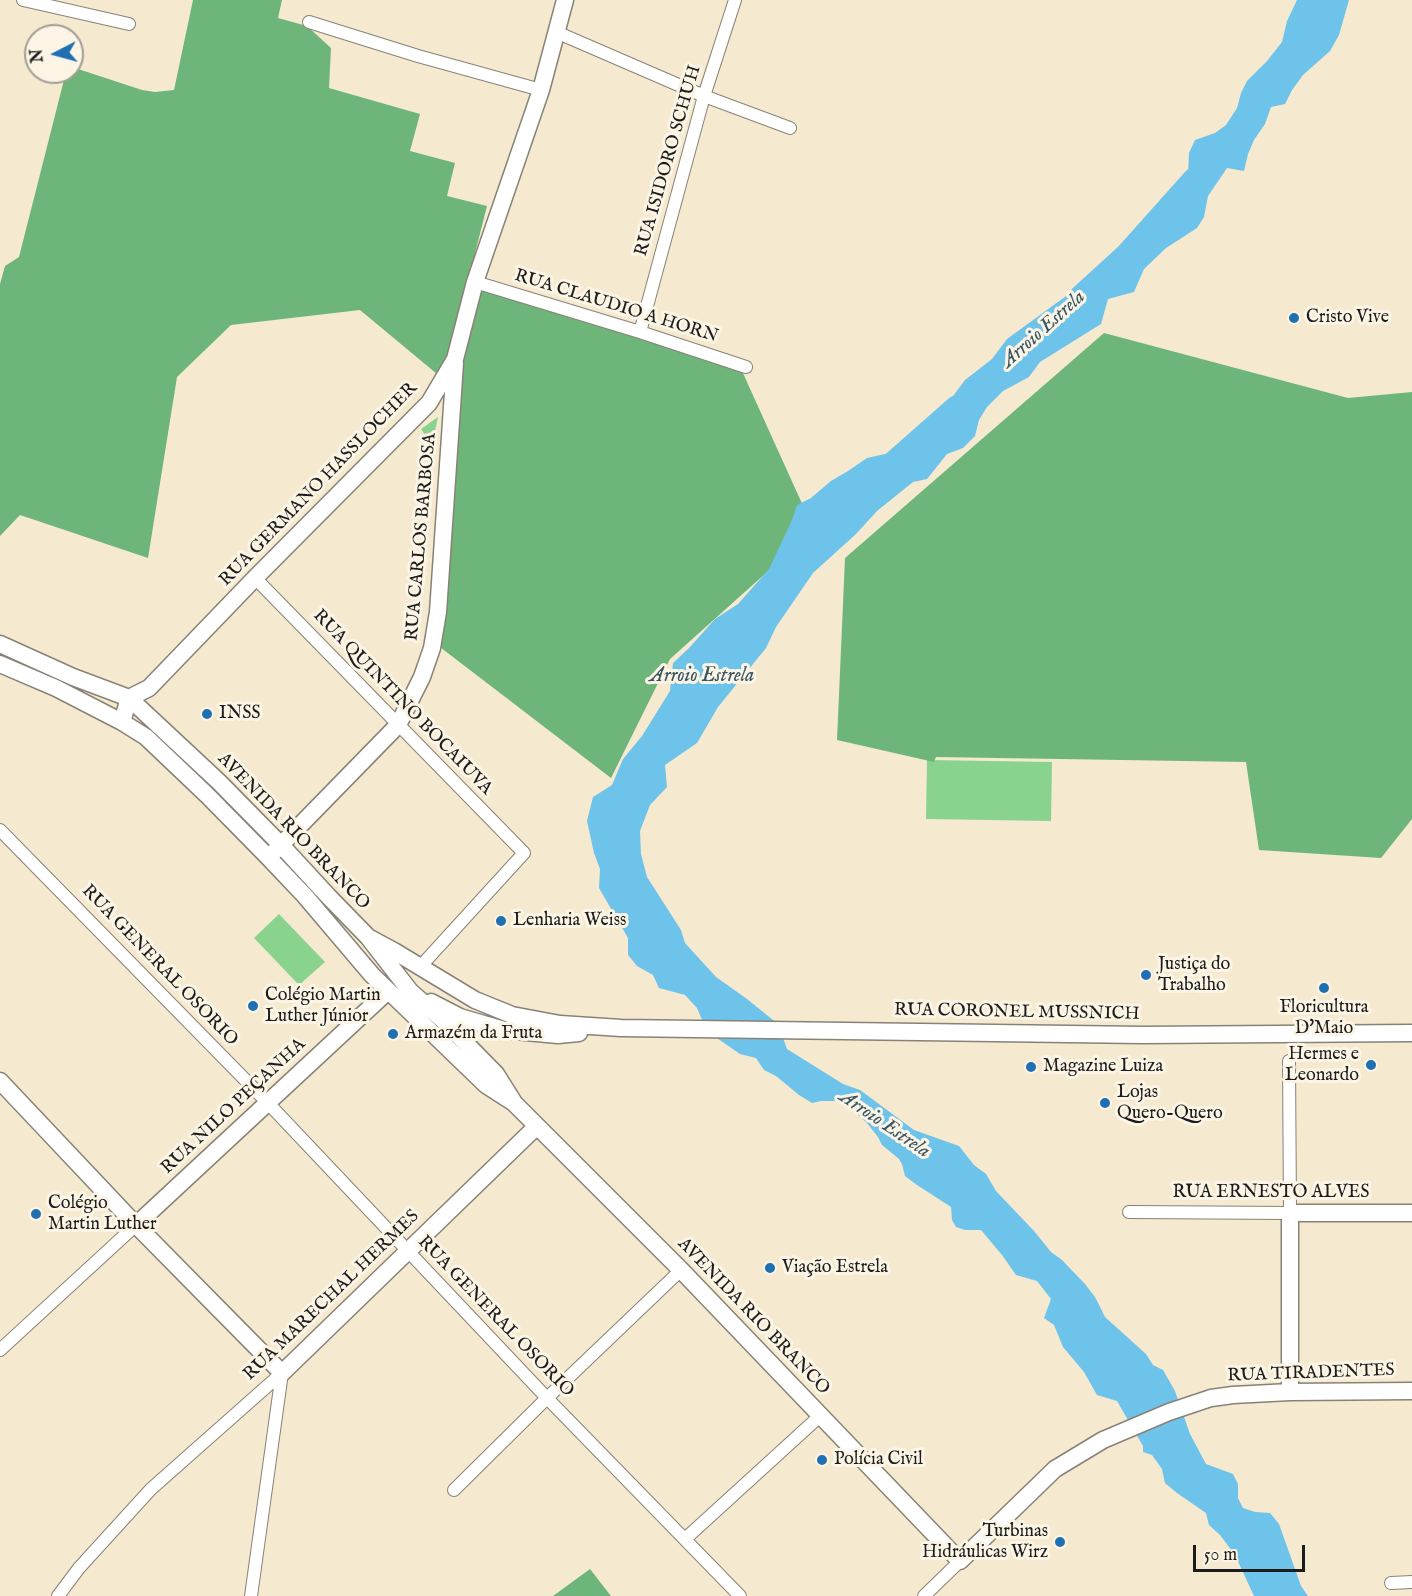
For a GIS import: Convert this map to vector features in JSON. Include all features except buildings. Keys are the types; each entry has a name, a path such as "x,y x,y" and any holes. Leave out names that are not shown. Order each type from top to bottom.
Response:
{"main road":[{"name":"RUA GERMANO HASSLOCHER","path":"129,698 149,688 429,403 455,359 475,282 541,90 565,0"},
{"name":"RUA CARLOS BARBOSA","path":"268,857 398,725 422,677 432,648 438,612 455,359"},
{"path":"429,403 445,415 451,430"},
{"name":"AVENIDA RIO BRANCO","path":"0,644 73,677 129,698 282,845 328,897 368,937 410,991 446,1023 496,1074 514,1103"},
{"name":"AVENIDA RIO BRANCO","path":"0,664 56,688 146,737 268,857 305,896 372,975 486,1085 514,1103 681,1270 960,1561"},
{"path":"122,722 129,698"},
{"name":"RUA CORONEL MUSSNICH","path":"368,937 475,1000 512,1015 560,1024 623,1028 1143,1035 1412,1033"},
{"name":"RUA CORONEL MUSSNICH","path":"352,951 375,971 460,1017 504,1030 558,1035 623,1028"},
{"name":"RUA NILO PEÇANHA","path":"136,1225 388,991"},
{"path":"0,1081 136,1225 282,1373"},
{"name":"RUA MARECHAL HERMES","path":"282,1373 537,1126"},
{"name":"RUA ERNESTO ALVES","path":"1290,1213 1412,1212"},
{"path":"1290,1213 1290,1392"},
{"name":"RUA TIRADENTES","path":"960,1561 1056,1469 1103,1440 1169,1412 1211,1398 1233,1395 1412,1391"}],"street":[{"path":"23,0 129,24"},
{"name":"RUA ISIDORO SCHUH","path":"640,332 704,96 735,0"},
{"path":"309,22 418,56 541,90"},
{"path":"556,32 704,96 790,128"},
{"name":"RUA CLAUDIO A HORN","path":"475,282 746,367"},
{"name":"RUA QUINTINO BOCAIUVA","path":"255,578 524,853 420,967"},
{"name":"RUA GENERAL OSORIO","path":"0,829 267,1102 547,1398 740,1596"},
{"path":"1289,1061 1290,1213"},
{"name":"RUA ERNESTO ALVES","path":"1129,1212 1290,1213"},
{"name":"RUA NILO PEÇANHA","path":"0,1350 136,1225"},
{"path":"454,1490 681,1270"},
{"path":"251,1596 282,1373"},
{"name":"RUA MARECHAL HERMES","path":"58,1596 79,1568 151,1489 282,1373"},
{"path":"685,1539 821,1415"},
{"path":"924,1596 960,1561"},
{"path":"1391,1583 1412,1582"}],"green space":[{"path":"193,0 282,0 278,18 307,26 331,48 329,88 420,114 410,151 455,163 447,196 487,206 443,379 360,310 231,325 177,377 148,558 20,515 0,536 0,284 5,266 19,257 63,84 84,84 84,71 142,90 155,92 174,90"},
{"path":"478,288 742,371 814,530 670,659 611,778 436,644 459,363"},
{"path":"1104,333 1348,398 1412,392 1412,819 1381,858 1259,850 1246,762 936,757 934,762 837,740 845,558"},
{"path":"438,417 432,445 421,429"},
{"path":"927,760 1052,762 1051,821 926,819"},
{"path":"279,914 325,962 299,985 254,938"},
{"path":"590,1569 611,1596 553,1596"}],"water":[{"name":"Arroio Estrela","path":"1297,0 1349,0 1339,35 1330,51 1303,75 1285,104 1271,107 1265,124 1248,154 1244,171 1227,168 1208,196 1204,217 1197,228 1166,248 1144,269 1134,292 1108,299 1101,324 1040,362 1029,377 1003,391 987,407 979,420 975,436 963,448 947,454 927,479 913,482 877,511 856,534 813,573 776,627 766,648 718,707 697,743 665,765 667,787 650,805 640,831 641,854 647,877 681,930 685,943 716,977 778,1024 787,1049 843,1084 860,1090 914,1130 959,1146 974,1165 986,1174 996,1191 1051,1252 1085,1284 1095,1297 1105,1317 1146,1354 1153,1365 1163,1370 1175,1391 1190,1434 1206,1464 1233,1474 1238,1484 1238,1498 1243,1508 1270,1513 1279,1524 1301,1586 1308,1596 1254,1596 1235,1555 1209,1525 1206,1513 1165,1483 1162,1469 1152,1455 1143,1452 1143,1446 1117,1401 1097,1395 1084,1372 1063,1347 1054,1325 1044,1318 1051,1299 1037,1281 1016,1275 981,1230 965,1230 956,1227 952,1220 951,1207 905,1176 899,1159 882,1145 849,1101 812,1103 799,1095 776,1076 764,1070 756,1058 740,1054 714,1036 703,1022 697,1008 685,995 659,988 653,975 637,966 628,955 628,938 599,888 600,869 587,821 593,797 612,785 623,759 642,736 670,691 673,663 715,619 738,604 769,569 797,505 811,498 831,481 867,458 907,449 926,440 933,423 965,380 992,359 1007,339 1084,283 1105,276 1122,265 1129,247 1161,228 1169,213 1172,193 1188,175 1189,153 1195,140 1215,133 1226,125 1237,108 1247,81 1282,42 1287,21"}],"waterway":[{"name":"Arroio Estrela","path":"1082,298 1128,256 1195,181"},
{"name":"Arroio Estrela","path":"889,469 957,409"}],"place":[{"name":"Cristo Vive","path":"1294,318"},
{"name":"INSS","path":"207,714"},
{"name":"Lenharia Weiss","path":"501,921"},
{"name":"Justiça do Trabalho","path":"1146,975"},
{"name":"Floricultura D'Maio","path":"1324,988"},
{"name":"Colégio Martin Luther Júnior","path":"253,1006"},
{"name":"Armazém da Fruta","path":"393,1034"},
{"name":"Hermes e Leonardo","path":"1371,1065"},
{"name":"Magazine Luiza","path":"1031,1067"},
{"name":"Lojas Quero-Quero","path":"1105,1103"},
{"name":"Colégio Martin Luther","path":"36,1214"},
{"name":"Viação Estrela","path":"770,1268"},
{"name":"Polícia Civil","path":"822,1460"},
{"name":"Turbinas Hidráulicas Wirz","path":"1060,1542"}]}
